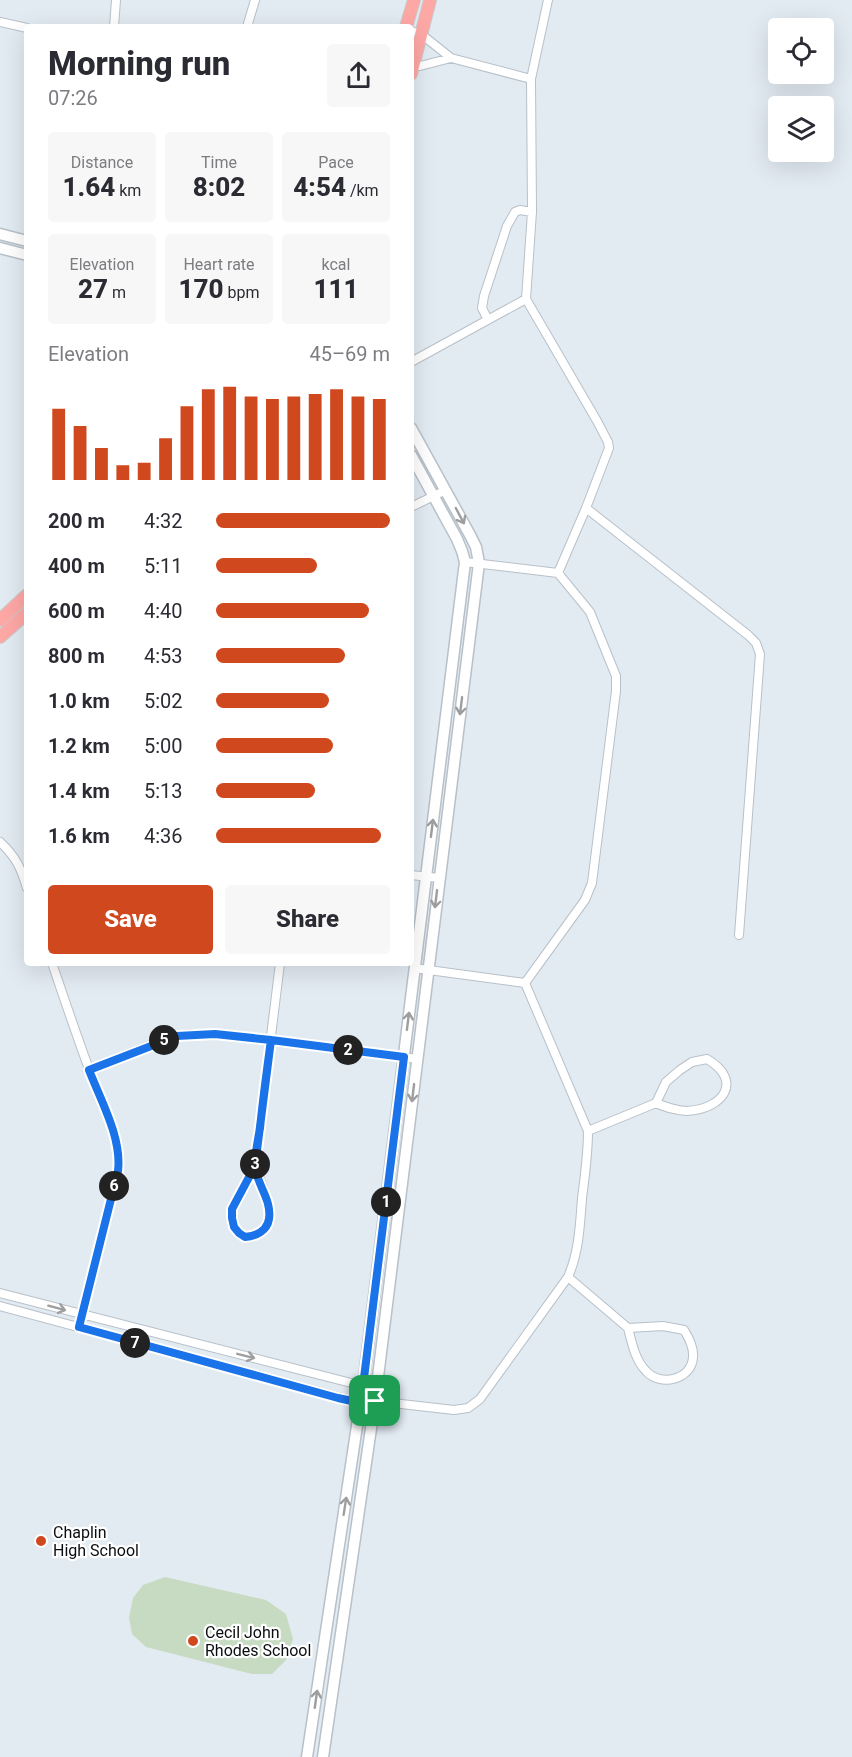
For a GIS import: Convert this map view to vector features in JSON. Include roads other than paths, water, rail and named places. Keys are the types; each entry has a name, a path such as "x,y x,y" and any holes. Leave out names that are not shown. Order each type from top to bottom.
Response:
{"highway":[{"path":"407,24 414,0"},
{"path":"414,50 416,32 430,0"},
{"path":"0,620 24,599"},
{"path":"0,637 24,616"}],"main road":[{"path":"0,234 24,240"},
{"path":"0,248 24,254"},
{"path":"323,1757 375,1401 479,563 476,547 414,433"},
{"path":"307,1757 361,1403 465,562 462,551 414,460"}],"street":[{"path":"114,24 116,0"},
{"path":"248,24 255,0"},
{"path":"548,0 531,79 532,212 526,299 608,442 609,448 558,573"},
{"path":"0,22 24,27"},
{"path":"416,32 452,58 531,79"},
{"path":"414,68 452,58"},
{"path":"489,320 482,308 483,302 507,226 515,212 520,210 532,212"},
{"path":"414,360 526,299"},
{"path":"414,506 446,490"},
{"path":"586,508 748,635 756,643 760,654 739,935"},
{"path":"465,562 558,573 590,612 616,676 592,883 585,900 525,983"},
{"path":"0,842 19,864 24,879"},
{"path":"414,874 439,878"},
{"path":"53,966 117,1144 119,1158 118,1171 79,1327"},
{"path":"255,1166 266,1196 269,1221 259,1234 245,1237 234,1227 232,1209 255,1166 280,966"},
{"path":"414,968 525,983"},
{"path":"0,1306 361,1403 375,1401 454,1410 468,1408 480,1399 568,1277 574,1264 578,1243 588,1131 525,983"},
{"path":"89,1070 177,1036 215,1034 418,1059"},
{"path":"588,1131 656,1103 666,1082 692,1062 707,1059 718,1066 725,1078 727,1085 721,1098 712,1105 699,1110 672,1110 656,1103"},
{"path":"568,1277 628,1328 636,1357 645,1371 651,1376 668,1380 684,1374 693,1357 691,1341 684,1330 663,1326 628,1328"},
{"path":"0,1293 363,1386 375,1401"},
{"path":"215,1364 219,1350"}],"place":[{"name":"Chaplin High School","path":"41,1541"},
{"name":"Cecil John Rhodes School","path":"193,1641"}]}
